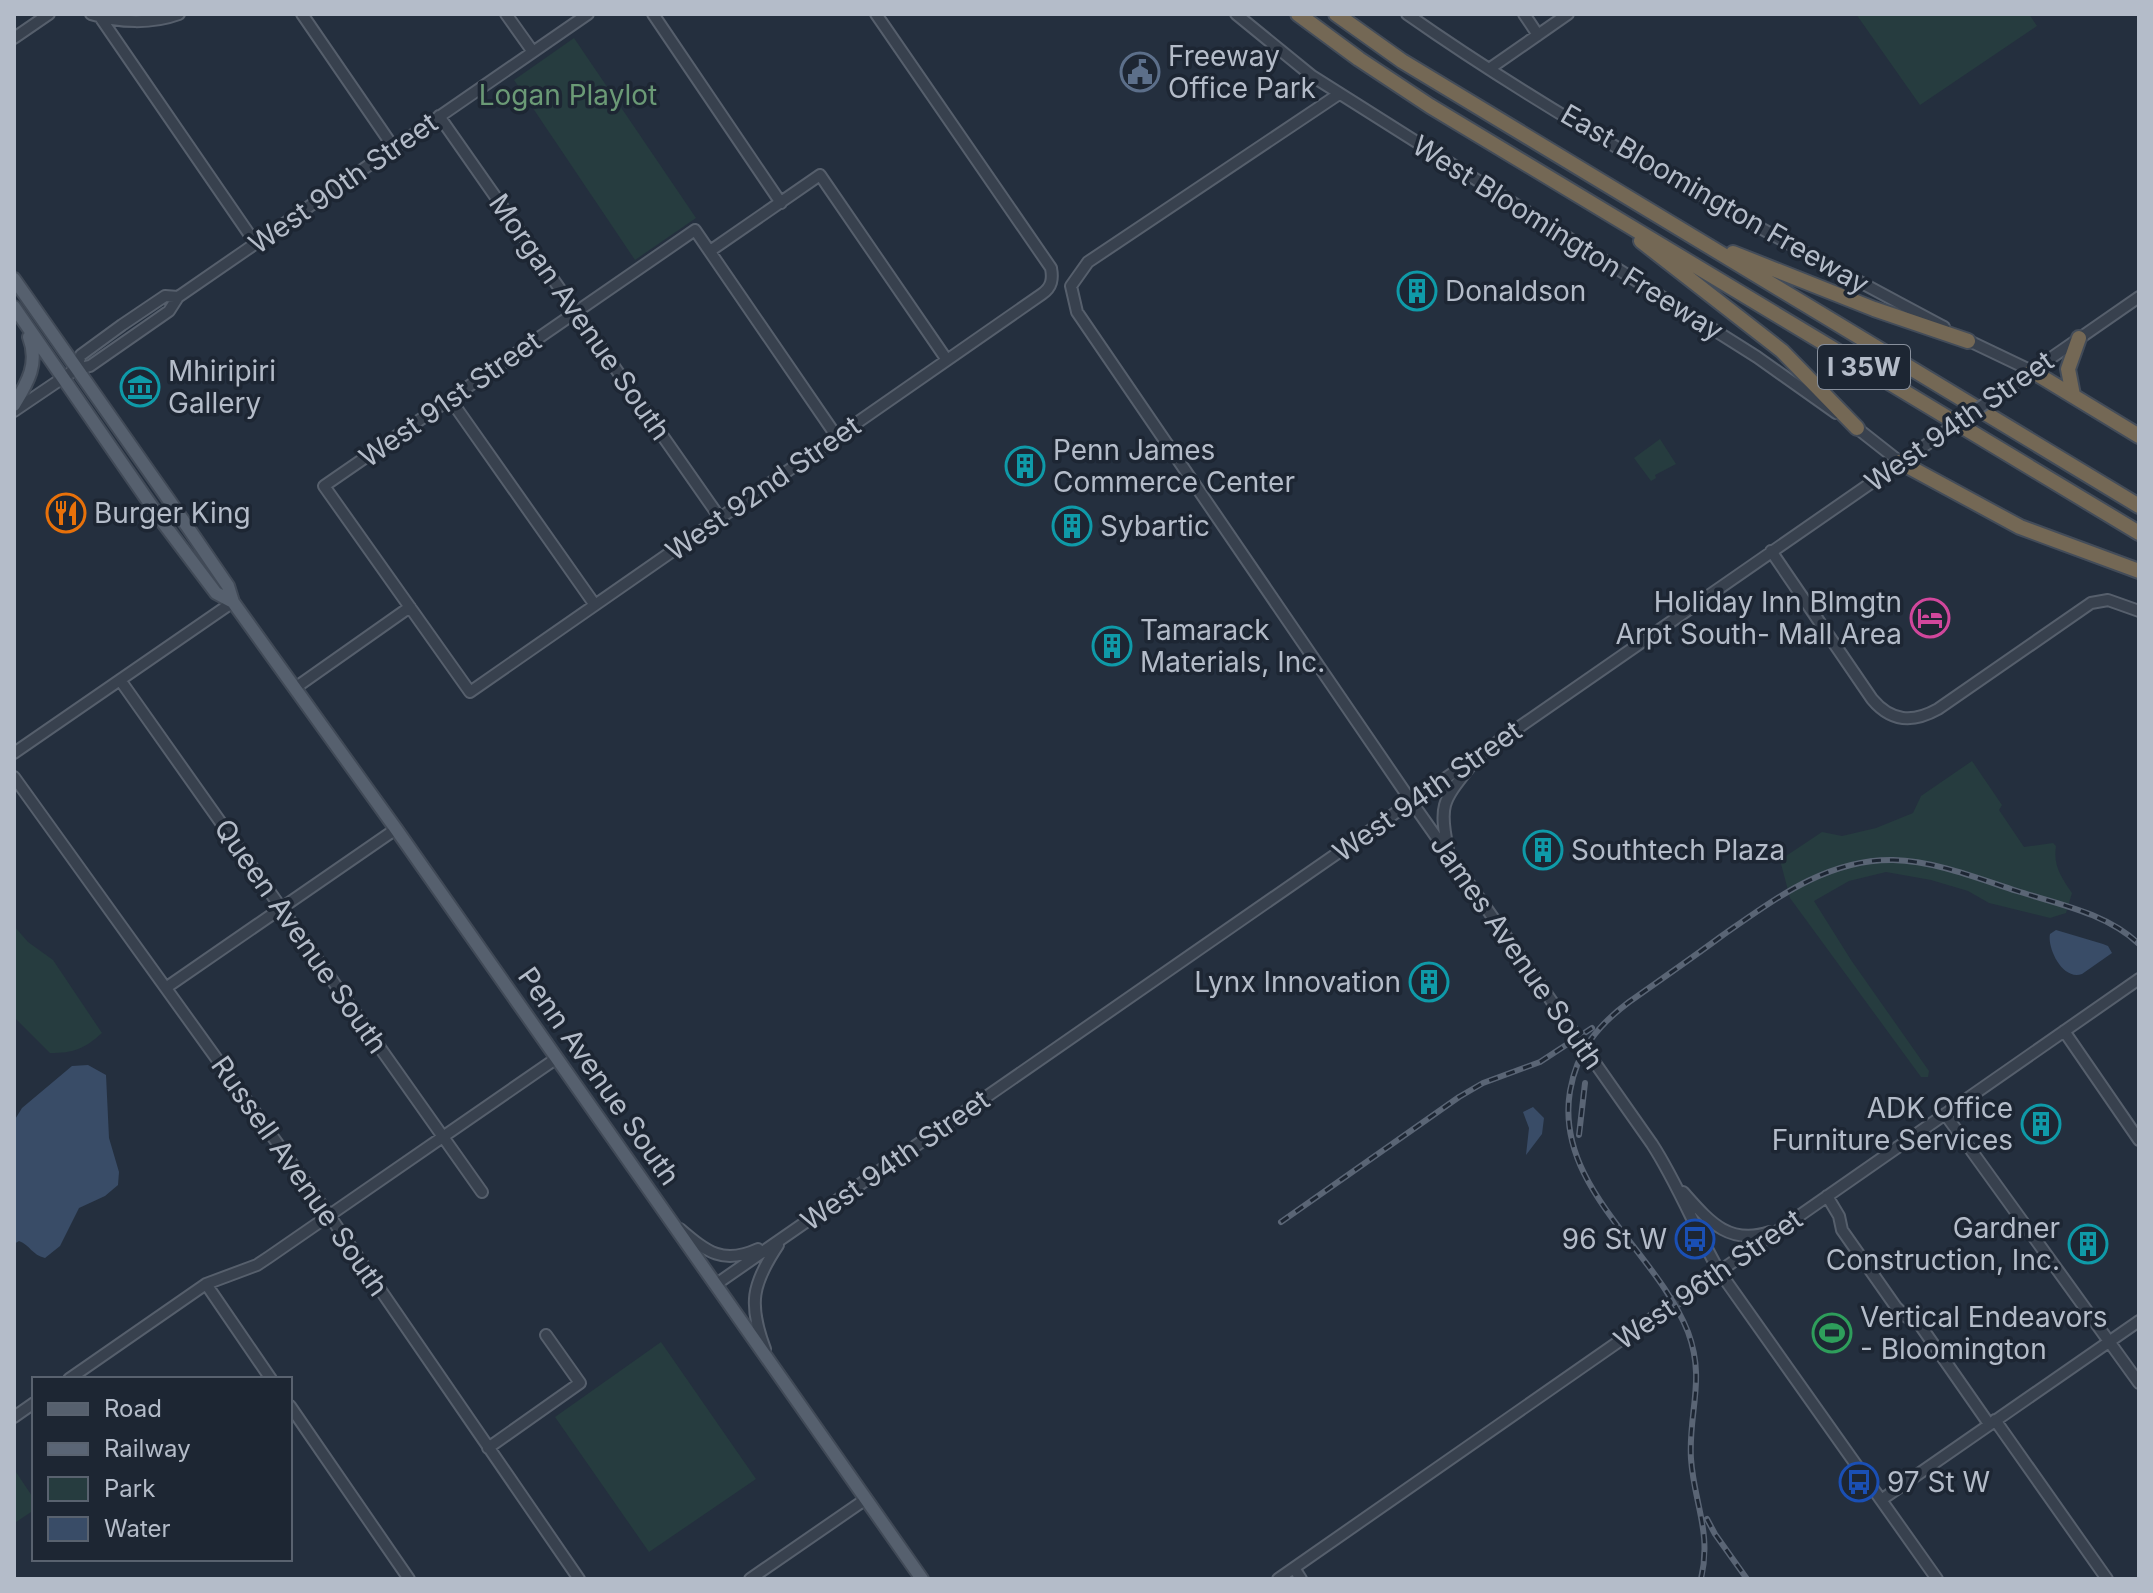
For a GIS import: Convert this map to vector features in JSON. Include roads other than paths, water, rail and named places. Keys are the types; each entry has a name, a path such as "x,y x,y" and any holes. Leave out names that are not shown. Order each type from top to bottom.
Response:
{"highway":[{"name":"I 35W","path":"1298,14 1430,106 2139,533"},
{"name":"I 35W","path":"1336,14 1402,61 2139,506"},
{"path":"1343,14 1358,30"},
{"path":"1590,201 1782,351 1857,428"},
{"path":"1692,236 1874,309 1968,341"},
{"path":"2073,395 2068,369 2079,338"},
{"path":"2032,371 2139,436"},
{"path":"1900,462 2020,527 2139,571"}],"main road":[{"name":"Penn Avenue South","path":"14,279 220,574 233,602 922,1579"},
{"name":"Penn Avenue South","path":"14,307 156,513 216,593 233,602"},
{"path":"14,405 33,366 34,350 22,319"}],"street":[{"path":"14,38 49,14"},
{"path":"96,15 151,21 179,14"},
{"path":"302,14 394,148"},
{"path":"506,14 533,52"},
{"name":"West 90th Street","path":"14,411 76,369 90,366 169,311 178,297 588,14"},
{"path":"653,14 781,203"},
{"name":"West 92nd Street","path":"410,607 470,692 1042,294 1052,282 1051,268 876,14"},
{"name":"West Bloomington Freeway","path":"1236,14 1312,76 1757,357 1900,462"},
{"name":"East Bloomington Freeway","path":"1407,14 1489,69 1666,175 1968,341 2032,371"},
{"path":"1524,14 1538,35"},
{"path":"1489,69 1568,14"},
{"path":"96,15 256,244"},
{"name":"James Avenue South","path":"1339,94 1088,262 1071,286 1077,312 1411,801 1651,1142 1719,1271 1937,1579"},
{"name":"Morgan Avenue South","path":"439,116 720,518"},
{"path":"837,437 710,251 820,175 947,360"},
{"name":"West 91st Street","path":"410,607 324,486 695,230 710,251"},
{"name":"West 94th Street","path":"715,1285 2139,297"},
{"path":"450,399 595,605"},
{"path":"1771,551 1872,699 1886,713 1902,719 1919,718 1938,709 2091,603 2108,600 2139,611"},
{"path":"14,753 233,602"},
{"path":"295,688 410,607"},
{"name":"Queen Avenue South","path":"120,680 482,1192"},
{"path":"1450,855 1442,821 1443,807 1479,754"},
{"name":"Russell Avenue South","path":"14,777 329,1215 579,1579"},
{"path":"167,987 396,829"},
{"name":"West 96th Street","path":"1278,1579 2139,979"},
{"path":"2064,1031 2139,1140"},
{"path":"72,1377 206,1284 257,1265 557,1058"},
{"path":"1945,1114 2139,1383"},
{"path":"1675,1183 1709,1221 1729,1232 1758,1236 1779,1228"},
{"path":"1827,1196 1839,1216 1842,1230 1896,1307 1920,1325 2107,1579"},
{"path":"674,1224 700,1246 723,1257 745,1255 782,1239"},
{"path":"768,1358 754,1315 755,1288 782,1239"},
{"path":"206,1284 270,1377"},
{"path":"1881,1500 2139,1321"},
{"path":"488,1448 580,1383 546,1335"},
{"path":"14,1417 32,1404"},
{"path":"292,1409 409,1579"},
{"path":"750,1579 866,1499"},
{"path":"1294,1568 1301,1579"}],"water":[{"path":"2056,930 2108,946 2112,953 2082,974 2068,973 2057,962 2051,947 2050,934"},
{"path":"88,1065 106,1075 109,1138 119,1172 118,1185 105,1196 79,1208 60,1246 45,1258 19,1241 14,1244 14,1121 22,1108 72,1066"},
{"path":"1533,1107 1544,1118 1542,1134 1526,1155 1529,1128 1523,1112"}],"railway":[{"path":"1701,1579 1703,1532 1691,1459 1696,1381 1693,1349 1673,1302 1611,1217 1577,1158 1569,1126 1570,1091 1578,1064 1590,1040 1607,1020 1629,1002 1782,895 1824,874 1869,861 1909,861 1956,871 2097,917 2139,944"},
{"path":"1281,1222 1459,1097 1483,1083 1540,1062 1592,1028"},
{"path":"1579,1135 1585,1083"},
{"path":"1707,1519 1747,1579"}],"place":[{"name":"Freeway Office Park","path":"1140,72"},
{"name":"Donaldson","path":"1417,291"},
{"name":"Mhiripiri Gallery","path":"140,387"},
{"name":"Penn James Commerce Center","path":"1025,466"},
{"name":"Burger King","path":"66,513"},
{"name":"Sybartic","path":"1072,526"},
{"name":"Holiday Inn Blmgtn Arpt South- Mall Area","path":"1930,618"},
{"name":"Tamarack Materials, Inc.","path":"1112,646"},
{"name":"Southtech Plaza","path":"1543,850"},
{"name":"Lynx Innovation","path":"1429,982"},
{"name":"ADK Office Furniture Services","path":"2041,1124"},
{"name":"96 St W","path":"1695,1239"},
{"name":"Gardner Construction, Inc.","path":"2088,1244"},
{"name":"Vertical Endeavors - Bloomington","path":"1832,1333"},
{"name":"97 St W","path":"1859,1482"}],"park label":[{"name":"Logan Playlot","path":"568,95"}]}
